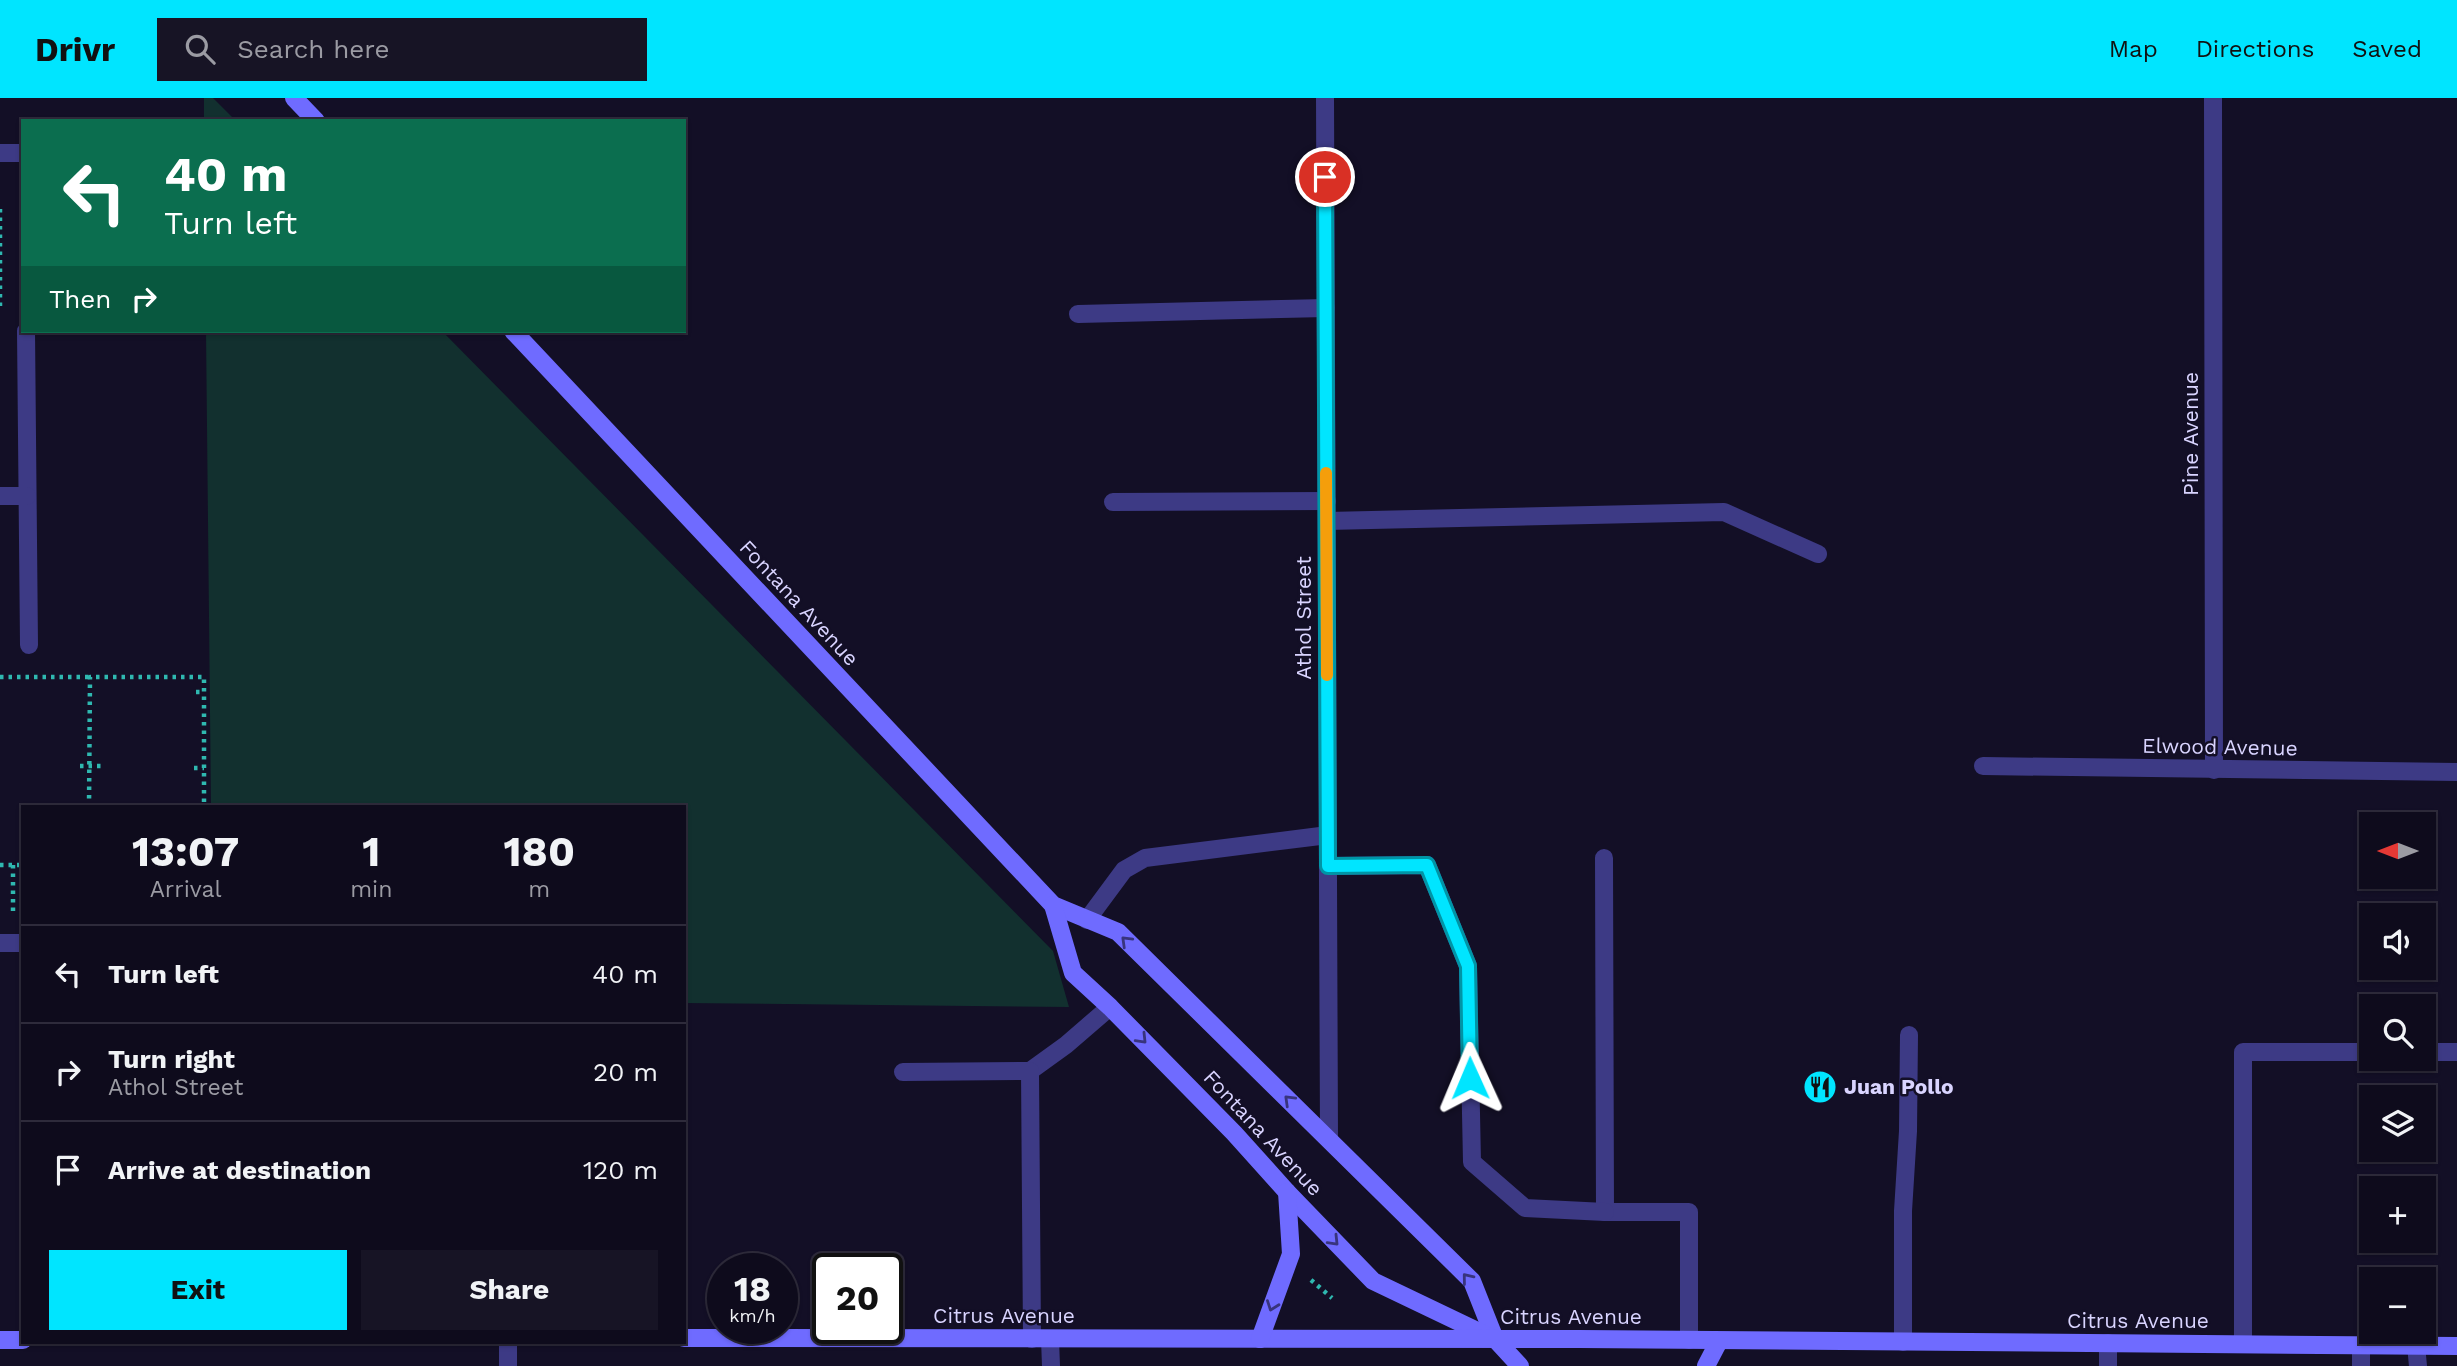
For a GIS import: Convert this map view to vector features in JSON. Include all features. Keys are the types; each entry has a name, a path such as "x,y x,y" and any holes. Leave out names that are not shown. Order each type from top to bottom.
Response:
{"main road":[{"path":"294,98 314,119"},
{"name":"Fontana Avenue","path":"515,333 1053,905 1118,932 1472,1281 1495,1339 1520,1366"},
{"name":"Fontana Avenue","path":"1053,905 1073,973 1234,1133 1373,1281 1495,1339"},
{"path":"1260,1339 1291,1254 1287,1192"},
{"name":"Citrus Avenue","path":"686,1338 1495,1339 2457,1346"},
{"path":"0,1340 21,1340"},
{"path":"1706,1366 1719,1341"}],"street":[{"name":"Athol Street","path":"1325,98 1329,1139"},
{"name":"Pine Avenue","path":"2213,98 2214,769"},
{"path":"0,153 21,153"},
{"path":"1078,314 1326,307"},
{"path":"26,333 29,645"},
{"path":"0,496 27,496"},
{"path":"1113,502 1326,501"},
{"path":"1326,521 1724,512 1818,554"},
{"name":"Elwood Avenue","path":"1983,766 2457,772"},
{"path":"1087,920 1124,870 1145,858 1328,835"},
{"path":"1604,858 1605,1212"},
{"path":"1328,866 1427,865 1468,966 1472,1162 1525,1208 1689,1212 1689,1340"},
{"path":"0,943 21,943"},
{"path":"902,1072 1030,1071 1066,1045 1110,1007"},
{"path":"1903,1342 1903,1211 1908,1131 1909,1035"},
{"path":"2243,1344 2243,1052 2359,1052"},
{"path":"2436,1052 2457,1052"},
{"path":"1030,1071 1041,1339 1051,1366"},
{"path":"2108,1343 2108,1366"},
{"path":"508,1344 508,1366"},
{"path":"2361,1345 2361,1366"},
{"path":"2416,1345 2417,1366"}],"path":[{"path":"0,209 0,308"},
{"path":"0,677 204,677 204,805"},
{"path":"89,805 90,677"},
{"path":"197,692 204,692"},
{"path":"80,766 103,766"},
{"path":"194,768 204,768"},
{"path":"0,864 21,864"},
{"path":"13,864 13,916"},
{"path":"1311,1280 1332,1298"},
{"path":"1321,1287 1334,1283"}],"green space":[{"path":"204,98 213,98 234,119 204,119"},
{"path":"206,333 444,333 1053,951 1069,1007 686,1003 686,805 211,805"}],"slow traffic":[{"path":"1326,473 1327,675"}],"place":[{"name":"Juan Pollo","path":"1820,1087"}],"route":[{"path":"1325,177 1328,866 1427,865 1468,966 1470,1078"}]}
